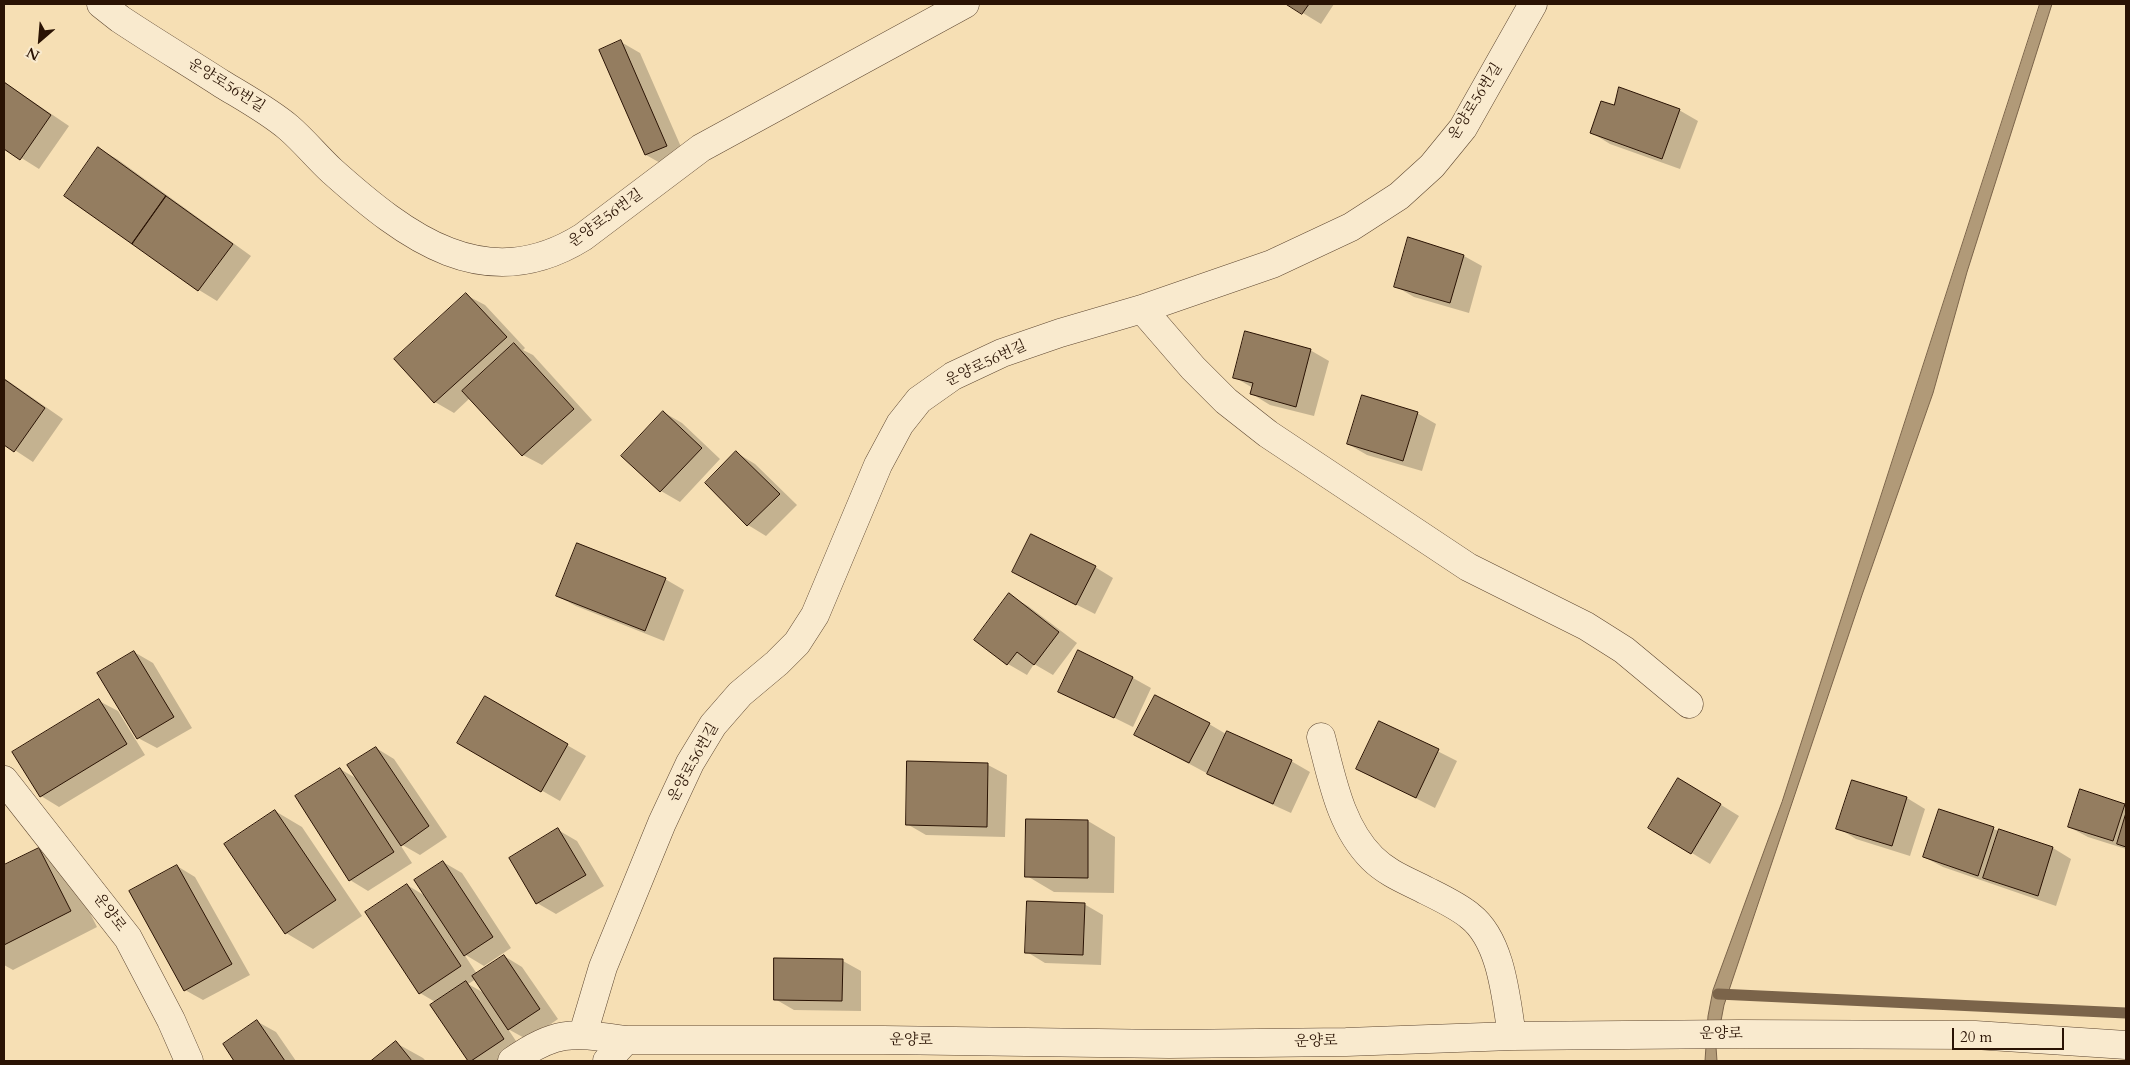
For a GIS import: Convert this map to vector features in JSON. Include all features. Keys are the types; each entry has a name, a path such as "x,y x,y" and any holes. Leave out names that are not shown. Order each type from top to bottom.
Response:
{"street":[{"name":"운양로56번길","path":"101,4 120,19 258,106 288,128 331,170 389,217 423,240 449,254 481,262 513,262 540,258 563,249 604,222 701,148 965,4"},
{"name":"운양로56번길","path":"583,1034 603,967 662,823 690,763 713,725 740,694 777,663 797,643 814,614 878,465 900,424 919,400 962,372 1002,353 1060,333 1142,309 1272,264 1351,227 1399,196 1432,166 1463,128 1533,4"},
{"path":"1142,309 1193,368 1226,401 1268,434 1468,567 1572,618 1617,646 1689,704"},
{"path":"1321,737 1340,806 1354,833 1372,858 1394,875 1427,891 1471,917 1486,936 1500,964 1512,1036"},
{"name":"운양로","path":"4,780 128,938 190,1061"},
{"name":"운양로","path":"512,1061 533,1046 557,1036 583,1034 626,1040 883,1040 1169,1044 1346,1042 1512,1036 1739,1034 1975,1035 2126,1045"},
{"path":"607,1061 626,1040"}],"shaded area":[{"path":"2040,4 2052,4 1967,272 1933,393 1862,595 1724,1005 1716,1047 1717,1061 1705,1061 1708,1016 1713,990 1782,802"}],"building":[{"path":"1286,4 1309,4 1302,14"},
{"path":"621,40 667,146 645,155 599,50"},
{"path":"4,82 51,115 20,160 4,149"},
{"path":"1619,87 1680,109 1662,159 1590,133 1601,101 1614,105"},
{"path":"98,147 166,196 132,244 64,196"},
{"path":"166,196 233,244 198,291 132,244"},
{"path":"1408,237 1464,255 1450,303 1394,287"},
{"path":"466,293 507,337 434,403 394,359"},
{"path":"1245,331 1311,349 1296,407 1250,394 1253,383 1233,378"},
{"path":"514,343 574,409 522,456 462,391"},
{"path":"4,379 45,408 14,452 4,445"},
{"path":"1362,395 1418,412 1403,461 1347,444"},
{"path":"663,411 702,448 660,492 621,456"},
{"path":"736,451 780,494 747,526 705,483"},
{"path":"1031,534 1096,566 1076,605 1012,572"},
{"path":"577,543 666,578 645,631 556,596"},
{"path":"1009,593 1059,632 1034,665 1017,652 1007,665 974,640"},
{"path":"1078,650 1133,677 1114,718 1058,692"},
{"path":"134,651 174,717 137,739 97,673"},
{"path":"1155,695 1210,723 1189,763 1134,735"},
{"path":"485,696 568,744 541,792 457,743"},
{"path":"99,699 127,744 40,797 12,752"},
{"path":"1379,721 1439,749 1416,798 1356,769"},
{"path":"1227,731 1292,760 1273,804 1207,774"},
{"path":"376,747 429,826 401,846 347,765"},
{"path":"907,761 988,763 987,827 906,825"},
{"path":"340,768 394,852 349,881 295,796"},
{"path":"1678,778 1721,804 1691,854 1648,828"},
{"path":"1852,780 1907,797 1892,846 1836,829"},
{"path":"2080,789 2125,804 2113,841 2068,827"},
{"path":"1939,809 1994,827 1978,876 1923,857"},
{"path":"275,810 336,900 285,934 224,844"},
{"path":"2126,813 2126,847 2117,844"},
{"path":"1026,819 1088,820 1088,878 1025,877"},
{"path":"558,828 586,875 536,904 509,858"},
{"path":"1999,829 2053,847 2038,896 1983,878"},
{"path":"39,848 71,911 4,945 4,865"},
{"path":"443,861 493,937 464,956 414,880"},
{"path":"177,865 232,964 184,991 129,891"},
{"path":"407,884 461,966 419,994 365,912"},
{"path":"1027,901 1085,903 1083,955 1025,953"},
{"path":"504,955 540,1009 508,1030 472,976"},
{"path":"774,958 843,959 842,1001 774,1000"},
{"path":"466,981 504,1039 471,1061 468,1061 430,1005"},
{"path":"257,1020 285,1061 234,1061 223,1044"},
{"path":"396,1041 412,1061 371,1061"}],"waterway":[{"path":"1718,994 2126,1013"}]}
